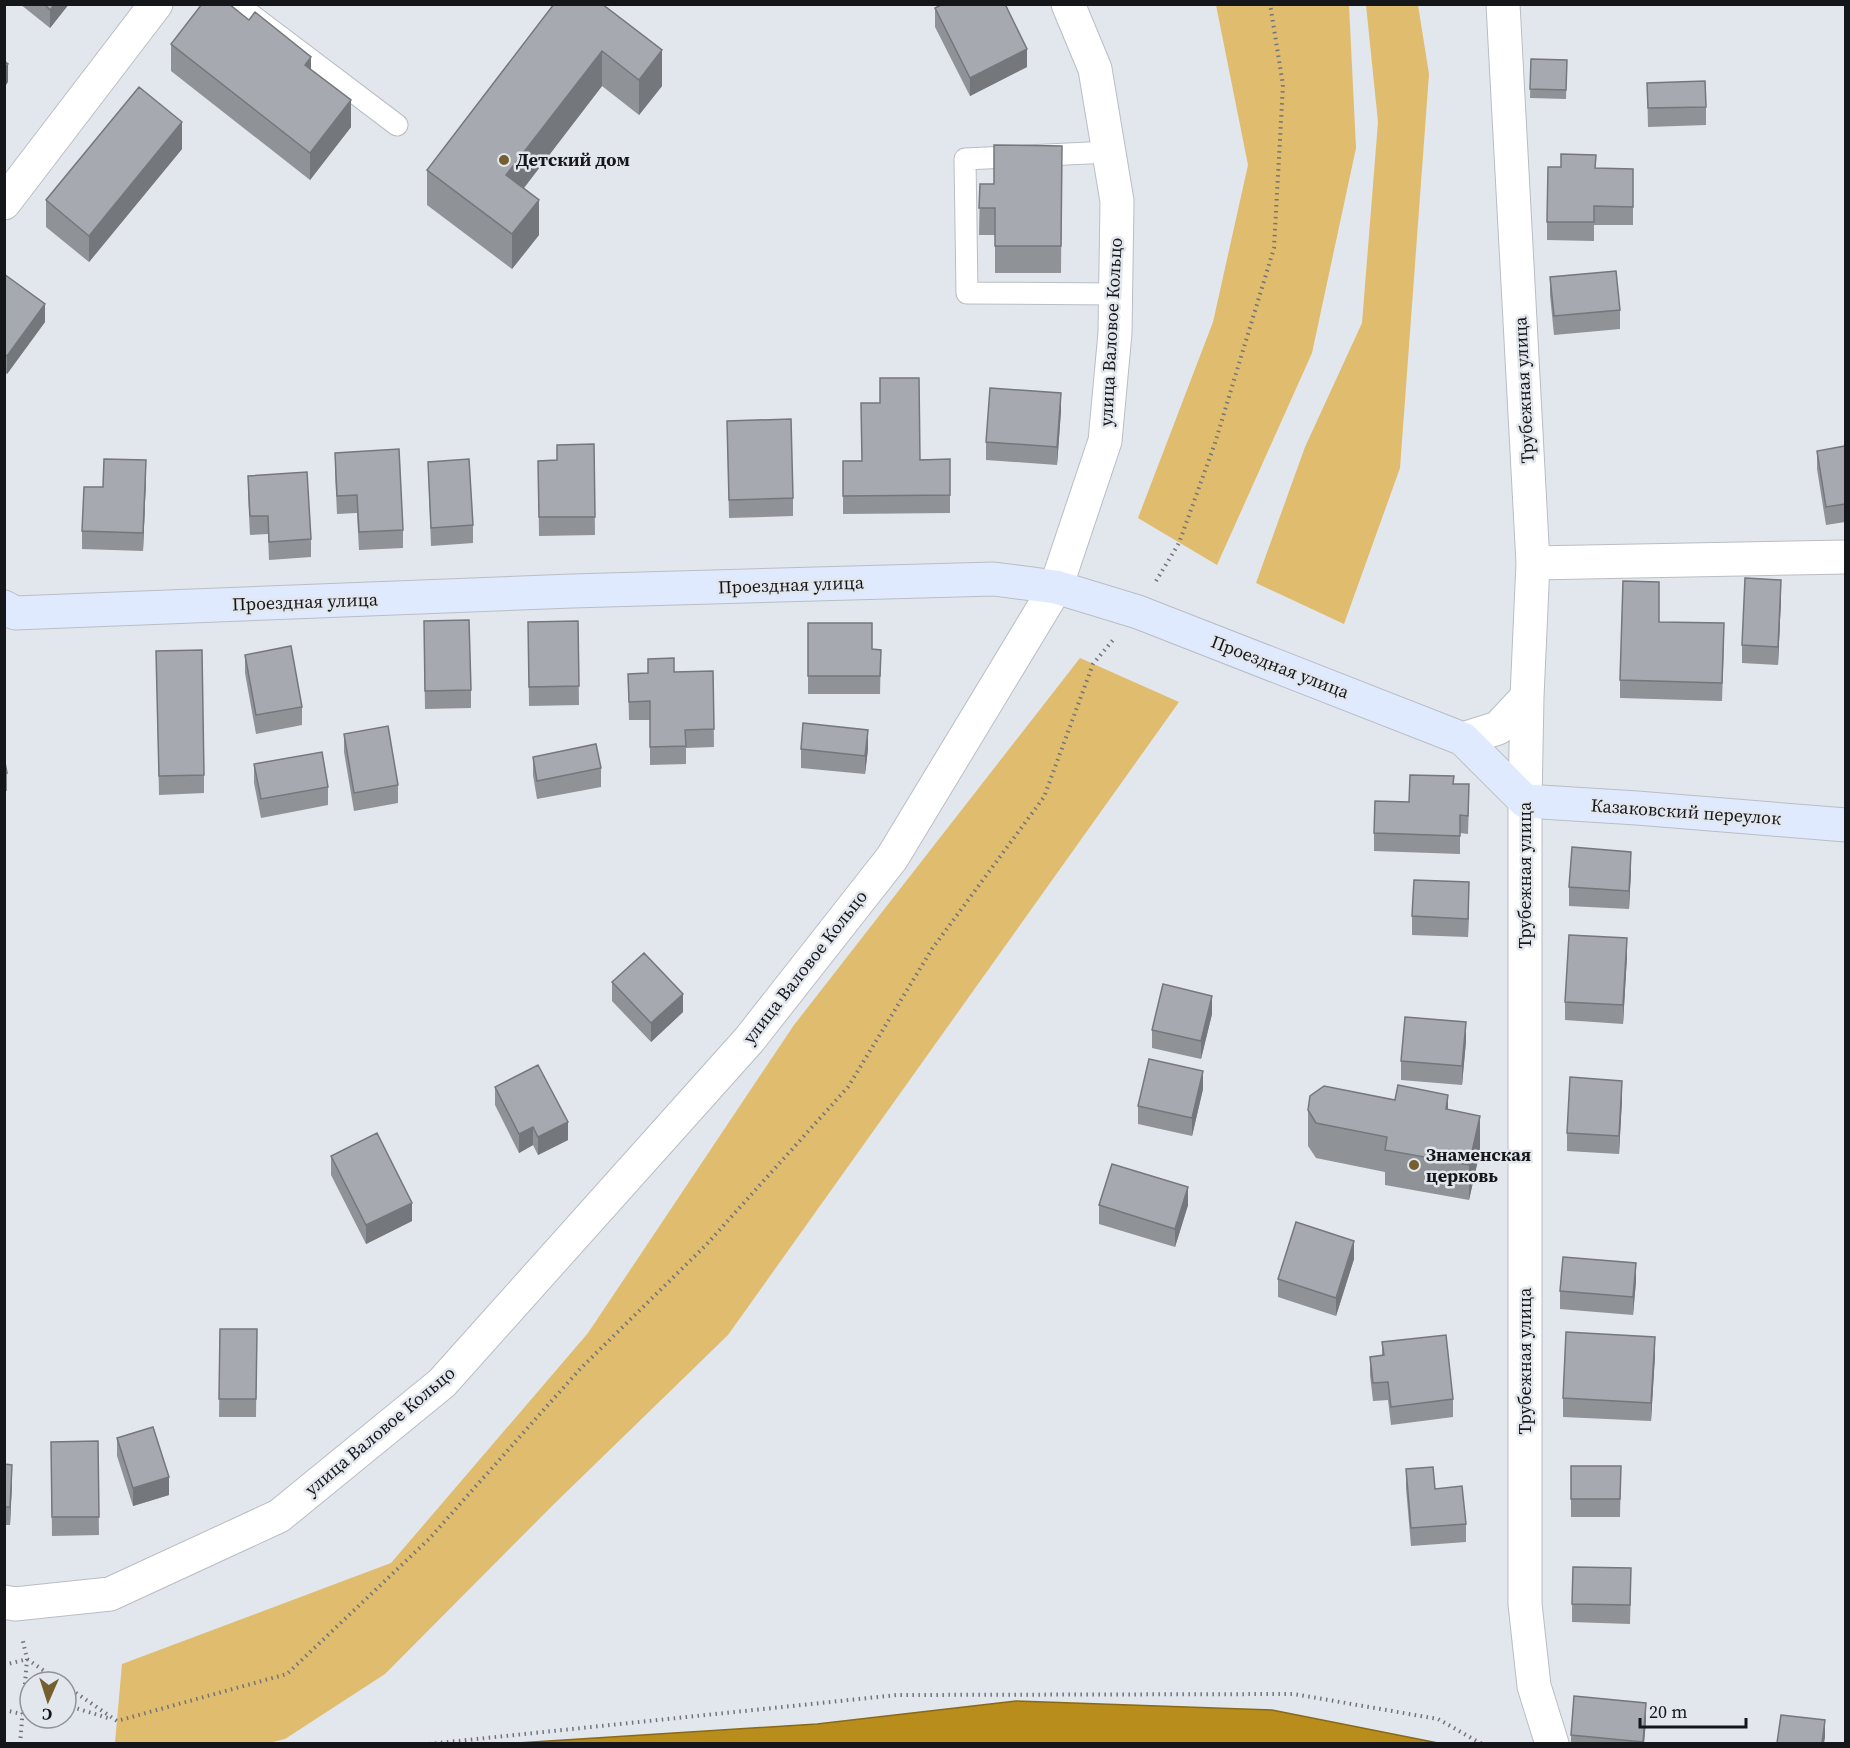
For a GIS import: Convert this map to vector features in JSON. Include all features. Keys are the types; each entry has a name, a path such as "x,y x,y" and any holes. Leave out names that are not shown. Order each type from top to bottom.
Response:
{"street":[{"path":"4,203 156,4"},
{"name":"улица Валовое Кольцо","path":"10,1603 110,1594 279,1516 442,1383 748,1040 892,858 1056,587 1105,441 1115,333 1117,201 1095,69 1068,4"},
{"name":"Трубежная улица","path":"1503,4 1533,563 1525,801 1524,1604 1534,1686 1552,1743"},
{"path":"1533,563 1845,557"},
{"name":"Проездная улица","path":"4,607 15,613 572,591 994,579 1056,587 1138,612 1462,739 1525,801"},
{"path":"1462,739 1498,728 1527,697"},
{"name":"Казаковский переулок","path":"1525,801 1845,825"}],"lane":[{"path":"237,4 397,125"},
{"path":"1109,152 965,159 967,293 1116,294"}],"path":[{"path":"10,1603 27,1659 27,1670"},
{"path":"4,1665 27,1659 43,1670"},
{"path":"429,1743 897,1695 1294,1694 1438,1719 1482,1743"},
{"path":"78,1709 117,1721"}],"shaded area":[{"path":"1216,5 1349,5 1356,148 1312,353 1217,565 1138,518 1213,322 1248,165"},
{"path":"1366,5 1418,5 1429,74 1400,468 1344,624 1256,583 1305,447 1362,323 1378,122"},
{"path":"1080,658 1179,702 728,1335 553,1505 385,1674 285,1739 268,1743 115,1743 122,1664 391,1563 588,1333 794,1025"},
{"path":"1016,1701 1272,1710 1438,1743 517,1743 817,1724"}],"building":[{"path":"44,4 55,4 50,10"},
{"path":"202,4 229,4 249,20 255,12 311,57 305,65 351,100 310,153 171,44"},
{"path":"554,4 602,4 662,50 639,80 602,51 506,175 539,200 512,234 427,170"},
{"path":"943,4 1005,4 1027,49 970,78 935,8"},
{"path":"1531,59 1567,60 1566,90 1530,89"},
{"path":"1705,81 1706,107 1648,108 1647,83"},
{"path":"139,87 182,122 89,236 46,200"},
{"path":"994,145 1062,146 1061,246 995,246 995,208 979,208 980,184 994,184"},
{"path":"1561,154 1596,155 1595,168 1633,169 1633,207 1594,206 1594,222 1547,222 1548,167 1561,167"},
{"path":"1616,271 1620,310 1554,316 1550,277"},
{"path":"4,274 45,304 7,356 4,354"},
{"path":"880,378 919,378 920,460 950,459 950,495 843,496 843,461 862,461 861,403 880,403"},
{"path":"990,388 1061,393 1057,447 986,442"},
{"path":"791,419 793,498 729,500 727,421"},
{"path":"594,444 595,517 539,517 538,461 557,460 557,445"},
{"path":"1845,446 1845,504 1826,507 1817,451"},
{"path":"399,449 403,530 359,532 357,495 337,496 335,453"},
{"path":"104,459 146,460 143,533 82,531 84,487 103,487"},
{"path":"469,459 473,525 431,528 428,462"},
{"path":"307,472 311,539 269,542 268,516 250,516 248,476"},
{"path":"1745,578 1781,580 1778,647 1742,645"},
{"path":"1623,581 1659,582 1659,622 1724,623 1722,683 1620,680"},
{"path":"469,620 471,690 425,691 424,621"},
{"path":"578,621 579,686 529,687 528,622"},
{"path":"808,623 872,623 872,649 881,650 880,676 808,676"},
{"path":"291,646 302,707 256,715 245,655"},
{"path":"202,650 204,775 159,776 156,651"},
{"path":"674,658 674,672 713,671 714,729 685,730 686,746 650,747 650,701 629,702 628,674 648,673 648,659"},
{"path":"803,723 868,730 865,756 801,749"},
{"path":"388,726 398,785 354,793 344,734"},
{"path":"596,744 601,768 537,781 533,757"},
{"path":"322,752 328,787 261,799 254,764"},
{"path":"4,757 7,773 4,773"},
{"path":"1410,775 1454,776 1453,784 1469,784 1468,816 1460,815 1460,836 1374,833 1375,801 1409,802"},
{"path":"1572,847 1631,852 1629,891 1569,887"},
{"path":"1414,880 1469,882 1468,919 1412,916"},
{"path":"1569,935 1627,938 1623,1005 1565,1002"},
{"path":"644,953 683,994 651,1023 612,982"},
{"path":"1163,984 1212,996 1201,1041 1152,1030"},
{"path":"1405,1017 1466,1022 1462,1066 1401,1061"},
{"path":"1149,1059 1203,1071 1192,1118 1138,1106"},
{"path":"538,1065 568,1122 538,1137 533,1127 519,1134 495,1087"},
{"path":"1570,1077 1622,1081 1619,1136 1567,1133"},
{"path":"1398,1085 1448,1095 1446,1109 1480,1116 1469,1165 1385,1150 1387,1137 1316,1123 1308,1110 1310,1096 1324,1086 1395,1100"},
{"path":"377,1133 412,1203 366,1225 331,1156"},
{"path":"1112,1164 1188,1187 1175,1229 1099,1205"},
{"path":"1296,1222 1354,1241 1336,1298 1278,1279"},
{"path":"1563,1257 1636,1263 1633,1297 1560,1291"},
{"path":"220,1329 257,1329 256,1399 219,1399"},
{"path":"1566,1332 1655,1337 1651,1403 1563,1398"},
{"path":"1446,1335 1453,1399 1391,1407 1388,1382 1373,1383 1370,1357 1384,1355 1382,1342"},
{"path":"153,1427 169,1477 133,1488 117,1438"},
{"path":"98,1441 99,1517 52,1517 51,1442"},
{"path":"4,1464 12,1465 10,1507 4,1507"},
{"path":"1571,1466 1621,1466 1620,1499 1571,1499"},
{"path":"1433,1467 1435,1489 1462,1486 1466,1524 1411,1528 1406,1469"},
{"path":"1573,1567 1631,1568 1630,1605 1572,1604"},
{"path":"1574,1696 1646,1703 1643,1742 1571,1735"},
{"path":"1781,1715 1825,1720 1822,1743 1777,1743"}],"place":[{"name":"Детский дом","path":"504,160"},
{"name":"Знаменская церковь","path":"1414,1165"}]}
